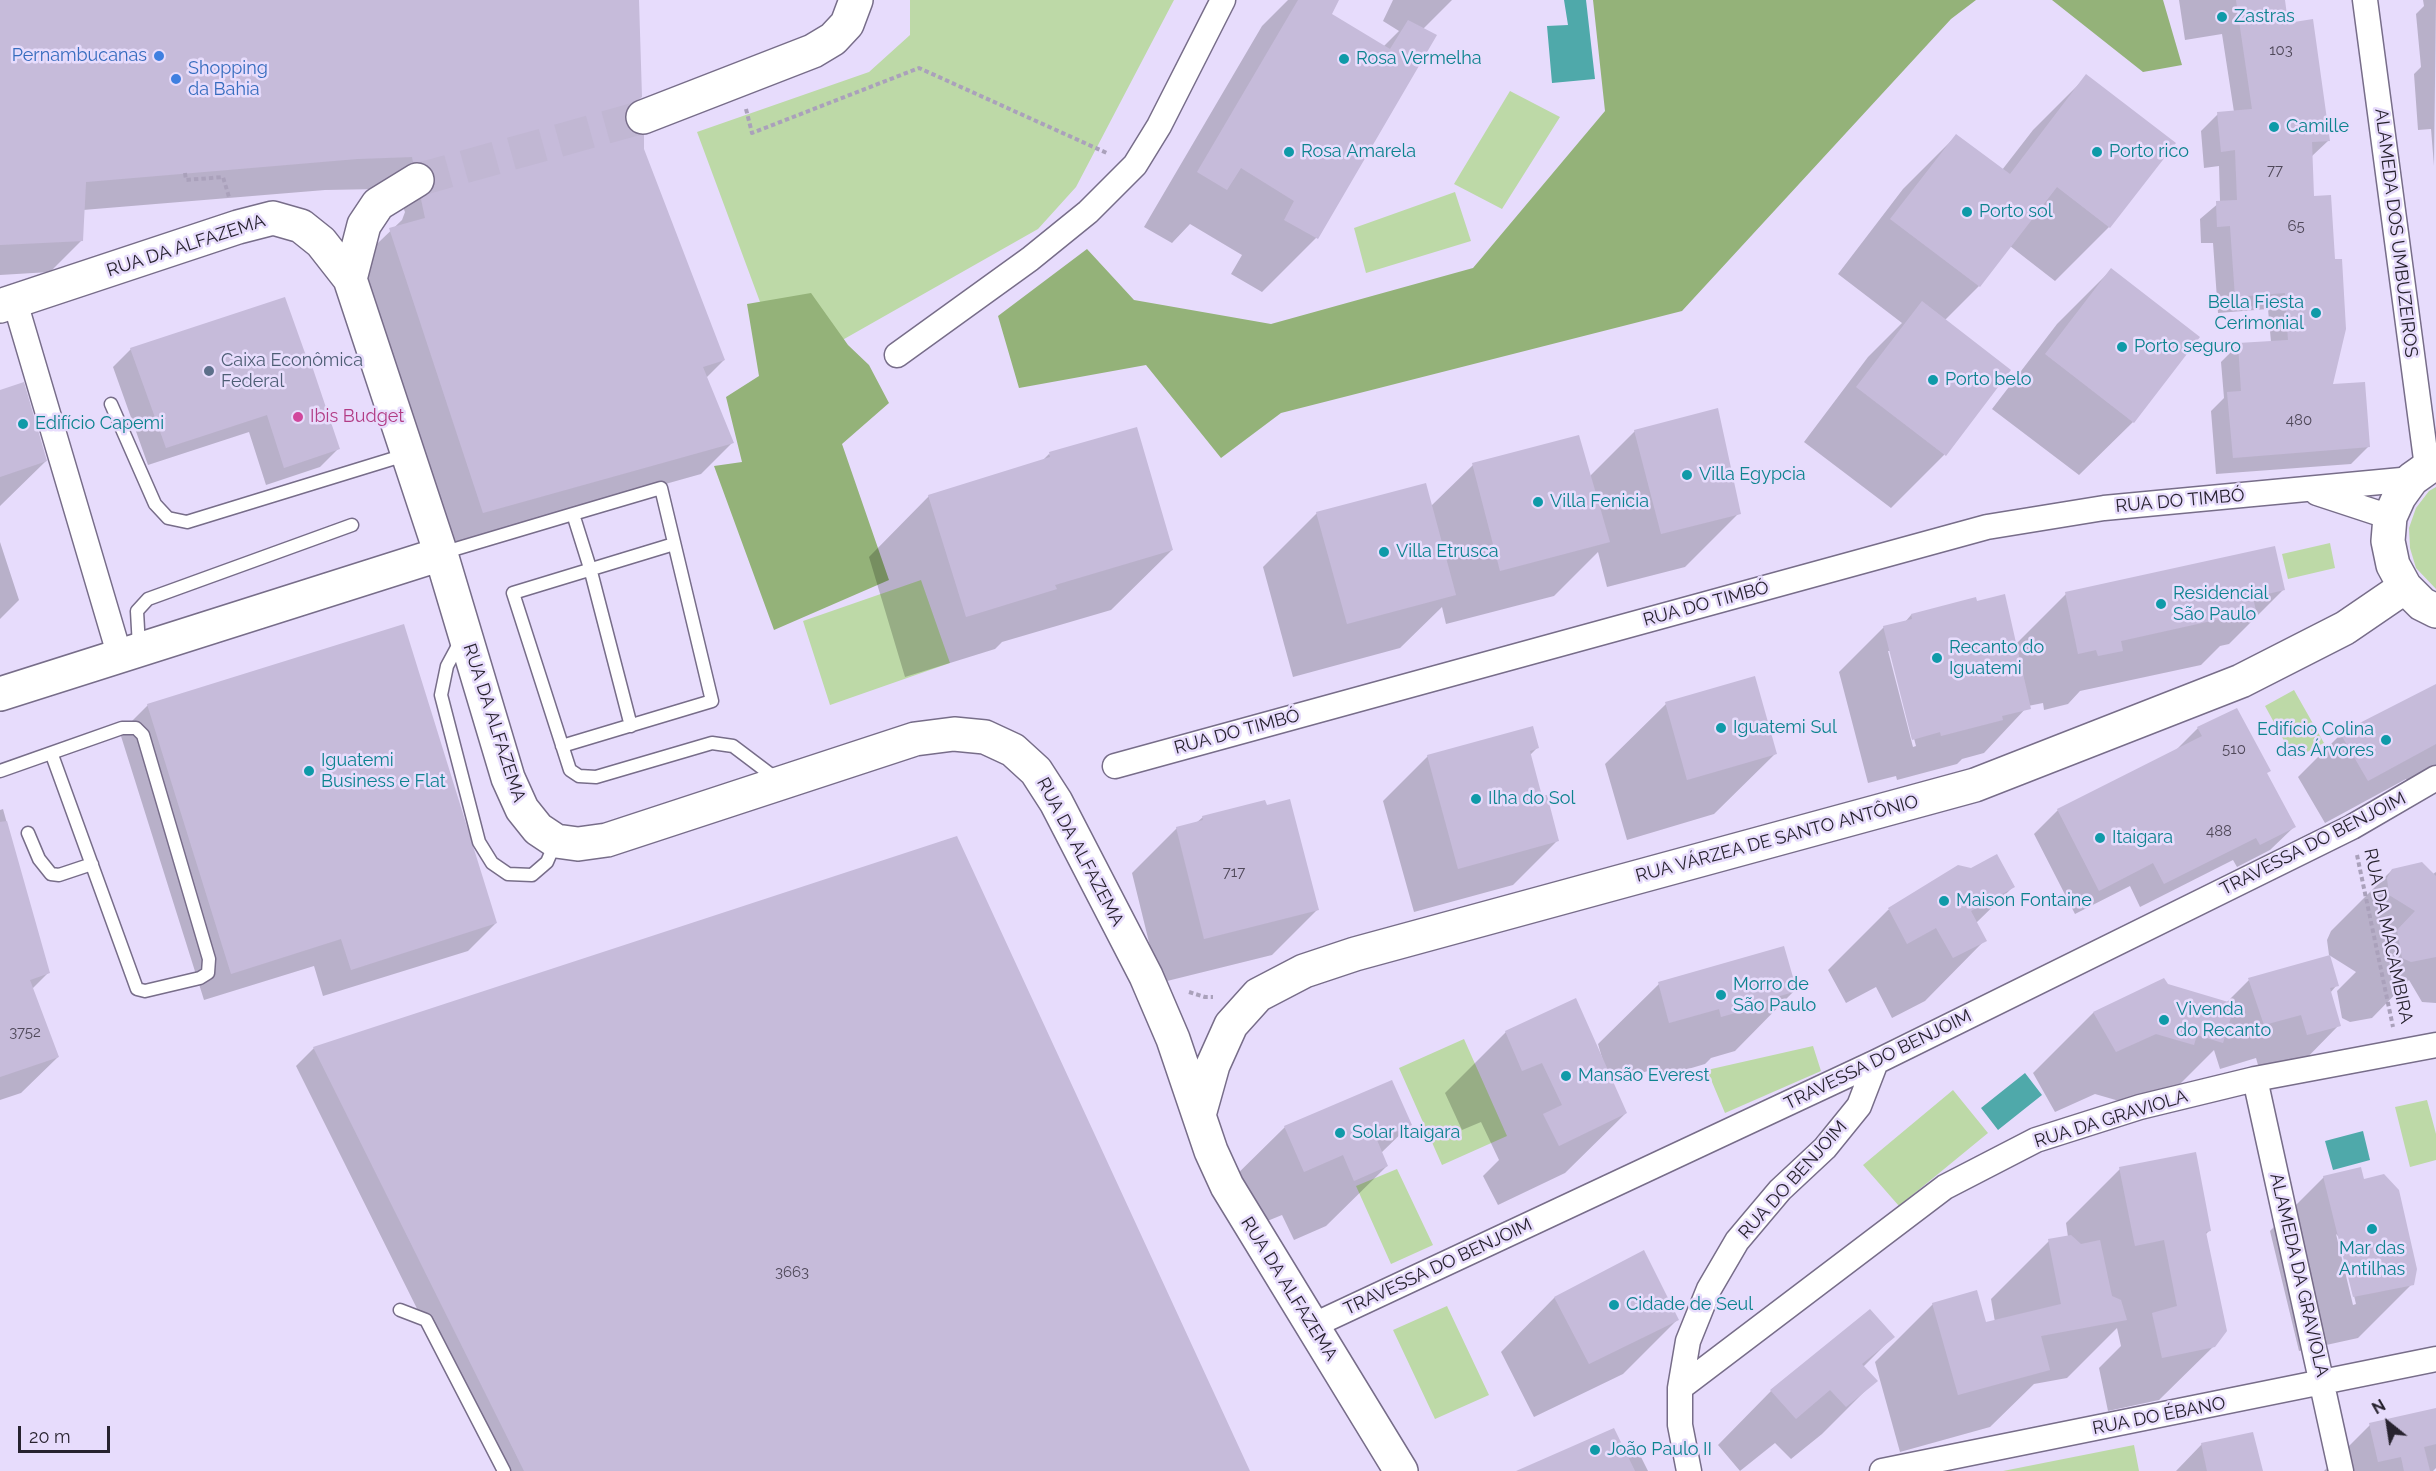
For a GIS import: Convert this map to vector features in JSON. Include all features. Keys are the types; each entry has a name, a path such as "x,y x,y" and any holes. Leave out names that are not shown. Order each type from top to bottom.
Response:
{"street":[{"path":"643,117 813,51 833,39 847,24 856,0"},
{"path":"897,355 1030,259 1088,212 1135,165 1160,126 1223,0"},
{"name":"ALAMEDA DOS UMBUZEIROS","path":"2366,0 2425,469"},
{"path":"350,279 364,225 378,204 417,180"},
{"name":"RUA DA ALFAZEMA","path":"7,304 238,226 273,218 301,226 321,242 350,279 406,454 441,554 508,778 522,809 538,829 556,841 578,844 607,840 915,739 954,734 985,737 1013,750 1036,771 1056,802 1146,976 1173,1039 1199,1115 1227,1186 1401,1471"},
{"path":"7,304 130,654"},
{"path":"2425,469 2399,497 2391,517 2388,541 2393,565 2405,587 2422,604 2436,611"},
{"name":"RUA DO TIMBÓ","path":"1115,766 1987,527 2104,507 2306,489 2425,469"},
{"name":"RUA DO TIMBÓ","path":"2306,489 2391,517"},
{"path":"0,694 441,554"},
{"name":"RUA VÁRZEA DE SANTO ANTÔNIO","path":"1199,1115 1213,1065 1231,1025 1258,995 1304,971 1355,954 1975,785 2241,681 2344,628 2405,587"},
{"name":"TRAVESSA DO BENJOIM","path":"1312,1326 1876,1062 2352,827 2436,778"},
{"name":"RUA DA GRAVIOLA","path":"1680,1388 1946,1187 2036,1140 2140,1107 2255,1079 2436,1045"},
{"name":"RUA DO BENJOIM","path":"1689,1471 1680,1425 1680,1388 1688,1341 1708,1289 1737,1240 1780,1190 1825,1148 1859,1106 1876,1062"},
{"name":"ALAMEDA DA GRAVIOLA","path":"2255,1079 2341,1471"},
{"name":"RUA DO ÉBANO","path":"1881,1471 2323,1384 2436,1359"}],"lane":[{"path":"111,404 155,504 168,518 187,522 406,454"},
{"path":"441,554 661,488 712,701 562,746"},
{"path":"573,514 590,568 631,726"},
{"path":"130,654 137,611 148,599 352,525"},
{"path":"674,544 513,593 570,770 579,776 596,777 712,743 733,747 781,782"},
{"path":"465,634 447,666 441,695 479,842 492,863 508,874 532,875 547,862 556,841"},
{"path":"0,771 52,755 122,728 136,728 143,735 209,959 208,973 200,978 145,991 137,989 52,755"},
{"path":"28,833 39,860 51,874 59,875 92,864"},
{"path":"400,1310 426,1320 504,1471"}],"path":[{"path":"738,80 753,133 919,68 1135,165"},
{"path":"185,173 186,180 224,177 238,226"},
{"name":"RUA DA MACAMBIRA","path":"2352,827 2398,1051"},
{"path":"1146,976 1205,998 1258,995"}],"shaded area":[{"path":"910,0 1174,0 1076,187 1038,229 786,372 697,132 869,72 910,35"},
{"path":"1564,0 1586,0 1595,79 1552,83 1547,26 1568,25"},
{"path":"1593,0 1976,0 1951,19 1682,311 1281,413 1221,458 1146,365 1019,388 998,316 1087,249 1134,300 1271,324 1473,268 1605,111"},
{"path":"2052,0 2163,0 2182,65 2143,72"},
{"path":"1510,91 1560,117 1502,209 1454,184"},
{"path":"1455,192 1471,241 1366,273 1354,228"},
{"path":"811,293 848,345 869,365 889,403 842,444 889,580 774,630 714,466 742,462 726,397 759,376 747,304"},
{"path":"2436,487 2436,589 2416,568 2410,548 2409,528 2416,508 2429,491"},
{"path":"2330,543 2335,568 2288,579 2282,554"},
{"path":"921,580 950,663 830,705 803,621"},
{"path":"2294,690 2324,743 2294,759 2265,706"},
{"path":"1464,1039 1507,1136 1442,1165 1399,1068"},
{"path":"1813,1046 1821,1071 1725,1113 1707,1070"},
{"path":"2025,1073 2042,1095 1998,1130 1981,1108"},
{"path":"1953,1090 1988,1133 1899,1206 1863,1165"},
{"path":"2427,1100 2436,1134 2436,1160 2410,1167 2395,1107"},
{"path":"2363,1131 2370,1160 2333,1170 2325,1141"},
{"path":"1397,1169 1433,1245 1391,1264 1356,1186"},
{"path":"1447,1306 1489,1395 1435,1419 1393,1330"},
{"path":"2134,1445 2139,1471 2003,1471"}],"building":[{"path":"0,0 639,0 642,97 628,106 624,115 625,123 632,132 644,135 644,149 725,360 703,367 734,443 483,513 389,228 425,218 421,199 433,189 436,179 433,170 426,164 413,162 412,157 357,159 86,182 83,241 0,245"},
{"path":"1298,0 1339,0 1332,14 1390,49 1408,20 1437,35 1318,239 1284,220 1294,201 1241,168 1227,190 1197,172"},
{"path":"2236,0 2285,0 2288,23 2313,19 2330,141 2312,142 2314,196 2331,195 2335,259 2342,259 2346,329 2333,384 2365,382 2370,447 2233,458 2227,392 2241,391 2238,343 2288,340 2285,293 2235,297 2230,226 2217,227 2216,201 2237,200 2235,150 2221,152 2217,112 2252,109"},
{"path":"2086,74 2176,143 2110,228 2057,187 1980,287 1890,219 1956,134 2010,174"},
{"name":"Porto seguro","path":"2111,268 2200,337 2134,423 2045,354"},
{"name":"Caixa Econômica Federal","path":"285,297 310,367 312,366 340,449 284,468 267,415 166,448 130,348"},
{"name":"Porto belo","path":"1922,301 2011,370 1946,456 1856,387"},
{"name":"Edifício Capemi","path":"24,382 47,461 0,477 0,390"},
{"name":"Villa Egypcia","path":"1718,408 1741,514 1661,534 1634,430"},
{"path":"1137,427 1173,550 1055,585 1057,589 966,617 928,495 1050,457 1049,452"},
{"name":"Villa Fenicia","path":"1579,435 1610,542 1500,571 1472,463"},
{"name":"Villa Etrusca","path":"1426,483 1456,595 1347,624 1316,512"},
{"name":"Residencial São Paulo","path":"2275,546 2285,590 2253,597 2256,611 2121,641 2123,651 2098,656 2096,650 2078,654 2065,592"},
{"name":"Recanto do Iguatemi","path":"2005,594 2031,709 2002,716 2003,720 1941,736 1940,732 1912,740 1883,626 1912,619 1911,614 1976,597 1977,601"},
{"name":"Iguatemi Business e Flat","path":"404,624 497,923 351,970 341,939 231,974 147,704"},
{"name":"Iguatemi Sul","path":"1755,676 1777,754 1687,780 1665,702"},
{"name":"Edifício Colina das Árvores","path":"2436,684 2436,744 2368,781 2340,733"},
{"path":"2237,708 2271,771 2267,773 2296,827 2260,845 2256,838 2164,884 2153,863 2099,891 2057,809 2202,736 2197,727"},
{"name":"Ilha do Sol","path":"1533,726 1539,748 1530,751 1542,796 1547,795 1559,841 1458,869 1427,755"},
{"path":"1290,799 1319,910 1204,939 1176,827 1203,820 1202,816 1265,800 1267,805"},
{"path":"7,821 50,973 30,980 59,1057 0,1077 0,822"},
{"path":"957,836 1250,1471 524,1471 313,1047"},
{"name":"Maison Fontaine","path":"1997,854 2015,887 1971,911 1987,941 1953,958 1936,928 1907,944 1888,908 1958,865 1971,868"},
{"path":"2422,862 2436,876 2436,957 2411,962 2402,958 2397,930 2415,911 2389,895 2387,878 2392,869"},
{"name":"Morro de São Paulo","path":"1784,946 1797,991 1766,1000 1767,1004 1721,1017 1719,1009 1669,1023 1658,982"},
{"path":"2330,955 2339,986 2330,988 2341,1026 2307,1035 2301,1015 2264,1025 2248,978"},
{"name":"Vivenda do Recanto","path":"2164,978 2168,984 2235,1004 2223,1043 2197,1035 2194,1045 2156,1034 2116,1052 2093,1012"},
{"name":"Mansão Everest","path":"1576,998 1627,1113 1559,1146 1543,1114 1562,1105 1542,1063 1522,1071 1505,1031"},
{"name":"Solar Itaigara","path":"1392,1080 1412,1125 1377,1140 1388,1166 1354,1181 1343,1155 1304,1172 1284,1126"},
{"path":"2196,1152 2211,1231 2206,1232 2227,1331 2215,1347 2162,1358 2152,1313 2177,1306 2164,1240 2135,1246 2119,1167"},
{"name":"Mar das Antilhas","path":"2361,1167 2364,1179 2384,1174 2399,1190 2417,1269 2414,1285 2353,1297 2323,1176"},
{"path":"2071,1235 2081,1244 2100,1240 2112,1296 2121,1300 2127,1320 2041,1336 2050,1370 1958,1395 1932,1303 1977,1290 1986,1322 2061,1304 2048,1239"},
{"name":"Cidade de Seul","path":"1644,1250 1679,1320 1589,1364 1554,1297"},
{"path":"1870,1309 1895,1337 1862,1364 1878,1381 1846,1407 1830,1390 1796,1419 1770,1390"},
{"path":"2436,1408 2436,1444 2424,1447 2430,1471 2404,1471 2401,1457 2378,1462 2369,1423"},
{"name":"João Paulo II","path":"1614,1428 1635,1471 1516,1471"},
{"path":"2253,1432 2263,1471 2207,1471 2201,1443"}],"tunnel":[{"path":"417,180 643,117"}],"place":[{"name":"Zastras","path":"2222,17"},
{"name":"Pernambucanas","path":"159,56"},
{"name":"Rosa Vermelha","path":"1344,59"},
{"name":"Shopping da Bahia","path":"176,79"},
{"name":"Camille","path":"2274,127"},
{"name":"Rosa Amarela","path":"1289,152"},
{"name":"Porto rico","path":"2097,152"},
{"name":"Porto sol","path":"1967,212"},
{"name":"Bella Fiesta Cerimonial","path":"2316,313"},
{"name":"Porto seguro","path":"2122,347"},
{"name":"Caixa Econômica Federal","path":"209,371"},
{"name":"Porto belo","path":"1933,380"},
{"name":"Ibis Budget","path":"298,417"},
{"name":"Edifício Capemi","path":"23,424"},
{"name":"Villa Egypcia","path":"1687,475"},
{"name":"Villa Fenicia","path":"1538,502"},
{"name":"Villa Etrusca","path":"1384,552"},
{"name":"Residencial São Paulo","path":"2161,604"},
{"name":"Recanto do Iguatemi","path":"1937,658"},
{"name":"Iguatemi Sul","path":"1721,728"},
{"name":"Edifício Colina das Árvores","path":"2386,740"},
{"name":"Iguatemi Business e Flat","path":"309,771"},
{"name":"Ilha do Sol","path":"1476,799"},
{"name":"Itaigara","path":"2100,838"},
{"name":"Maison Fontaine","path":"1944,901"},
{"name":"Morro de São Paulo","path":"1721,995"},
{"name":"Vivenda do Recanto","path":"2164,1020"},
{"name":"Mansão Everest","path":"1566,1076"},
{"name":"Solar Itaigara","path":"1340,1133"},
{"name":"Mar das Antilhas","path":"2372,1229"},
{"name":"Cidade de Seul","path":"1614,1305"},
{"name":"João Paulo II","path":"1595,1450"}]}
